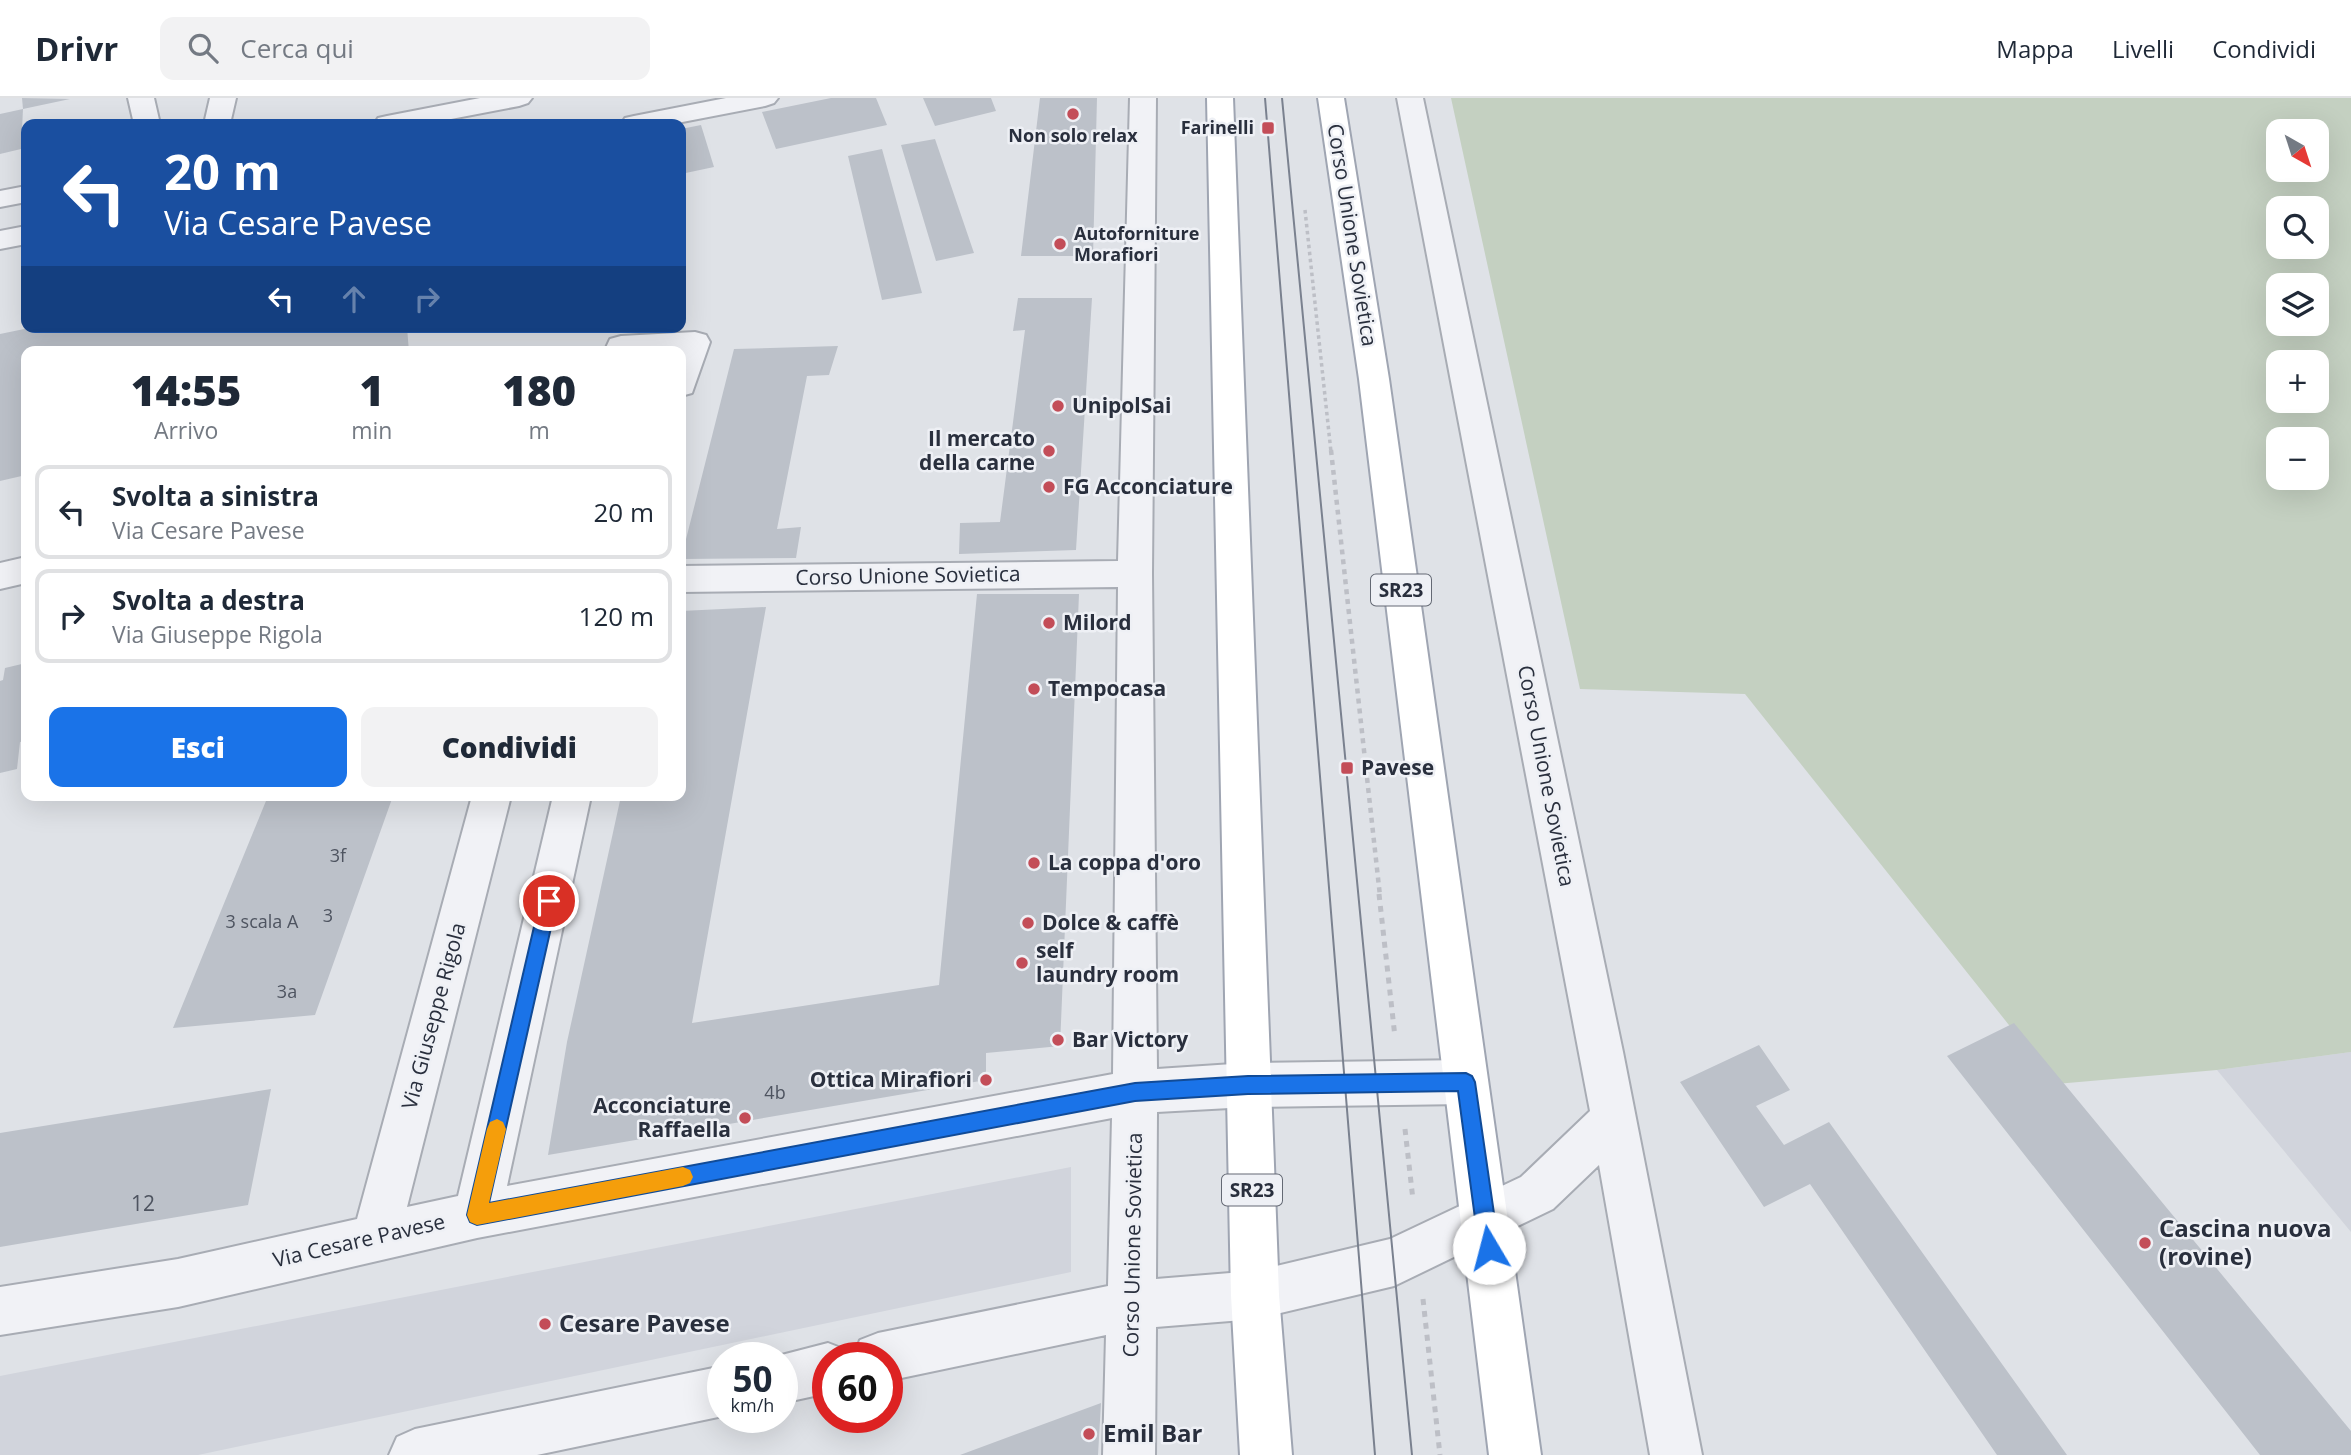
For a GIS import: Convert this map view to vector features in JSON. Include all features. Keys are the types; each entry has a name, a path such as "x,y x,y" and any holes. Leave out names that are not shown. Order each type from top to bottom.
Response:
{"main road":[{"name":"SR23","path":"1220,98 1255,1295 1266,1455"},
{"name":"Corso Unione Sovietica","path":"1331,98 1376,393 1515,1455"}],"street":[{"path":"141,98 146,119"},
{"path":"218,119 223,98"},
{"path":"412,119 519,98"},
{"path":"659,119 765,98"},
{"name":"Corso Unione Sovietica","path":"1129,1455 1135,1092 1135,574 1143,98"},
{"name":"Corso Unione Sovietica","path":"1410,98 1613,1120 1676,1455"},
{"path":"0,200 21,195"},
{"path":"0,240 21,236"},
{"path":"621,346 695,342 686,370"},
{"path":"0,576 21,571"},
{"name":"Corso Unione Sovietica","path":"686,579 1135,574"},
{"name":"Via Giuseppe Rigola","path":"376,1237 491,801"},
{"path":"477,1215 571,801"},
{"name":"Via Cesare Pavese","path":"0,1311 178,1283 477,1215 1135,1092 1248,1085 1466,1082"},
{"path":"903,1353 1132,1305 1255,1295 1394,1262 1537,1193 1613,1120"},
{"path":"415,1455 707,1394"}],"path":[{"path":"1305,209 1440,1455"}],"shaded area":[{"path":"2351,1052 2351,1232 2217,1070"},
{"name":"Cesare Pavese","path":"1071,1167 1071,1272 737,1342 707,1342 707,1348 198,1455 0,1455 0,1376"}],"green space":[{"path":"1451,98 2351,98 2351,1052 2217,1070 2056,1084 1745,694 1580,689"}],"building":[{"path":"22,98 70,99 23,109"},
{"path":"831,98 876,98 887,125 776,149 762,112"},
{"path":"923,98 991,98 996,111 935,126"},
{"path":"1040,98 1097,98 1093,256 1021,256"},
{"path":"23,109 21,149 0,154 0,114"},
{"path":"701,125 714,167 686,173 686,128"},
{"path":"935,139 974,253 936,261 901,145"},
{"path":"882,149 922,293 882,300 848,156"},
{"path":"1018,298 1092,298 1076,550 959,554 960,523 1000,522 1025,330 1013,331"},
{"path":"21,330 21,333 407,333 409,346 21,346 21,476 0,481 0,334"},
{"path":"838,346 829,375 807,376 777,529 801,527 796,558 686,559 686,539 734,349"},
{"path":"977,594 1079,594 1060,1046 986,1053 986,1080 548,1155 567,1042 620,801 686,801 686,611 766,607 692,1023 939,985"},
{"path":"21,664 21,742 17,769 0,773 0,681 3,680 5,668"},
{"path":"266,801 391,801 315,1015 173,1028"},
{"name":"Cascina nuova (rovine)","path":"2014,1023 2351,1431 2351,1455 2260,1455 1947,1056"},
{"path":"1759,1045 1790,1090 1756,1106 1784,1145 1829,1122 2067,1455 1997,1455 1810,1184 1764,1207 1680,1082"},
{"path":"271,1089 248,1205 0,1247 0,1133"},
{"path":"1101,1403 1098,1455 960,1455"}],"tram line":[{"path":"1265,98 1375,1455"},
{"path":"1282,98 1412,1455"}],"slow traffic":[{"path":"497,1129 477,1215 683,1177"}],"place":[{"name":"Non solo relax","path":"1073,114"},
{"name":"Farinelli","path":"1268,128"},
{"name":"Autoforniture Morafiori","path":"1060,244"},
{"name":"UnipolSai","path":"1058,406"},
{"name":"Il mercato della carne","path":"1049,451"},
{"name":"FG Acconciature","path":"1049,487"},
{"name":"Milord","path":"1049,623"},
{"name":"Tempocasa","path":"1034,689"},
{"name":"Pavese","path":"1347,768"},
{"name":"La coppa d'oro","path":"1034,863"},
{"name":"Dolce & caffè","path":"1028,923"},
{"name":"self laundry room","path":"1022,963"},
{"name":"Bar Victory","path":"1058,1040"},
{"name":"Ottica Mirafiori","path":"986,1080"},
{"name":"Acconciature Raffaella","path":"745,1118"},
{"name":"Cascina nuova (rovine)","path":"2145,1243"},
{"name":"Cesare Pavese","path":"545,1324"},
{"name":"Emil Bar","path":"1089,1434"}],"route":[{"path":"549,901 477,1215 1135,1092 1248,1085 1466,1082 1489,1248"}]}
